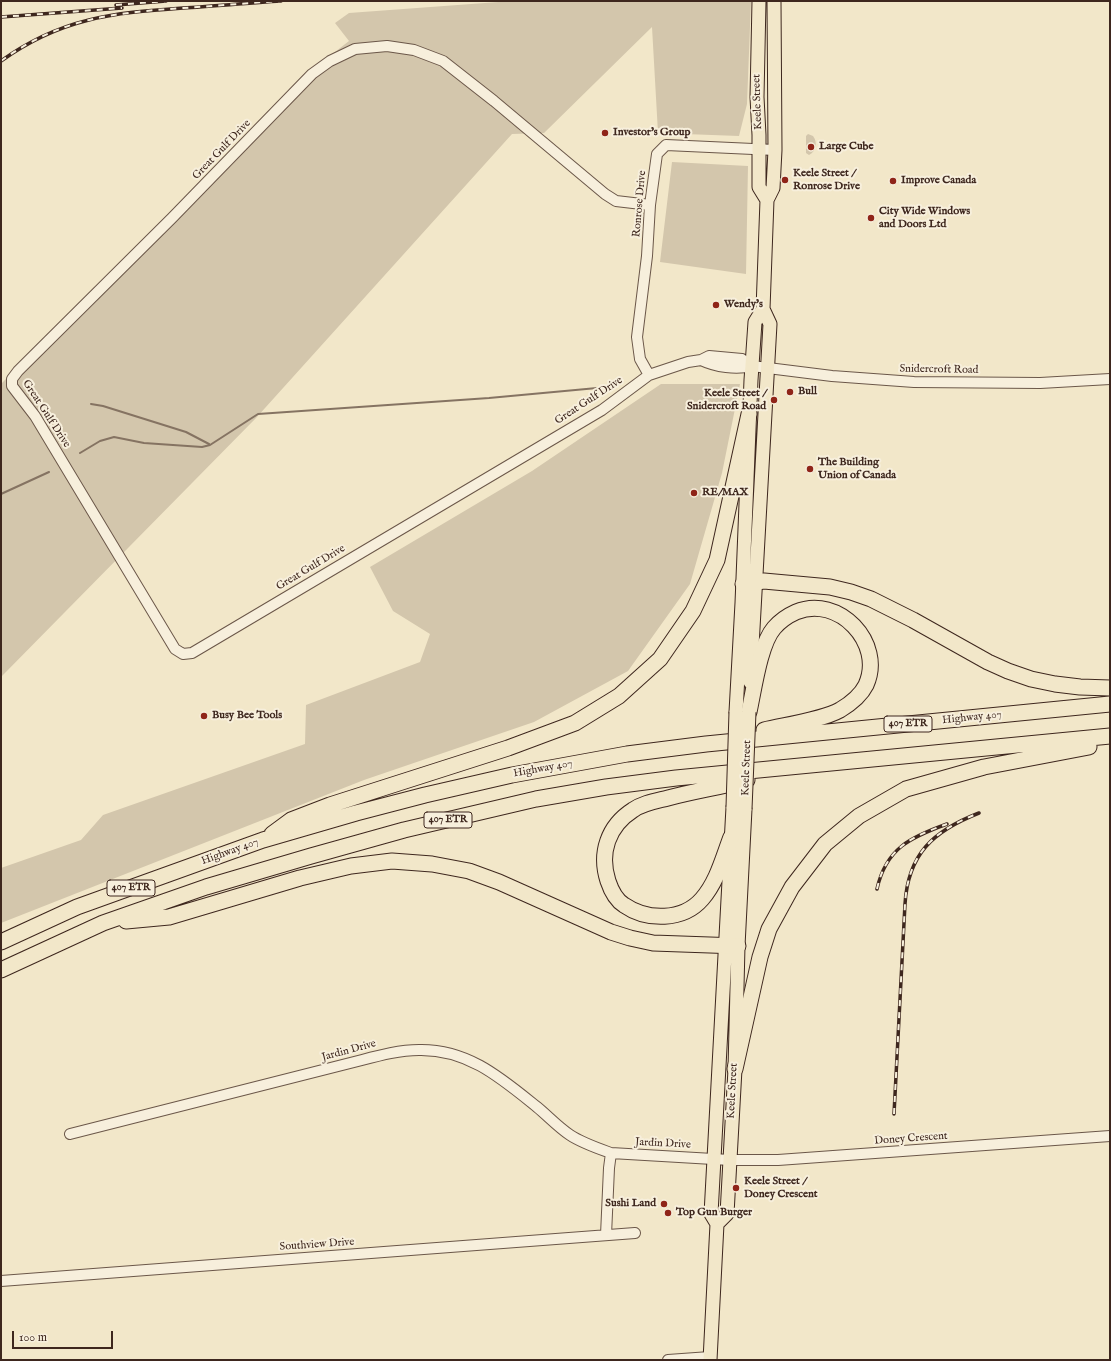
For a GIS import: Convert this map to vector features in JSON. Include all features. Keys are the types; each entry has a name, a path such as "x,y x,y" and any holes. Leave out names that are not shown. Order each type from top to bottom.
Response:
{"highway":[{"path":"263,840 291,820 330,805 508,748 575,723 619,696 660,659 694,611 717,560 749,414"},
{"path":"749,583 764,581 830,588 851,592 871,599 899,612 1008,672 1054,684 1110,688"},
{"path":"706,744 824,716 839,710 853,700 866,685 870,663 869,652 865,641 850,622 834,611 813,608 800,610 788,616 773,628 767,638 742,712"},
{"name":"Highway 407","path":"1,942 77,907 263,840 356,813 481,782 627,754 706,744 1110,704"},
{"name":"407 ETR","path":"1,970 103,923 206,887 404,830 510,805 570,793 629,784 1110,736"},
{"path":"735,1070 758,964 769,929 792,887 825,844 859,816 906,788 984,767 1110,743"},
{"path":"731,836 720,869 712,886 701,900 686,912 666,917 644,915 624,905 612,891 604,869 605,847 612,830 622,818 634,809 653,801 688,792 723,786 803,766"},
{"path":"103,923 168,917 300,878 351,866 392,861 432,864 468,872 499,882 611,932 630,938 653,943 732,946"}],"main road":[{"name":"Keele Street","path":"758,1 757,97 759,187 767,200"},
{"name":"Keele Street","path":"710,1359 717,1224 711,1214 714,1159 732,946 749,583 770,324 763,309 767,200 773,188 774,1"},
{"name":"Keele Street","path":"749,583 749,414 755,322 763,309"},
{"name":"Keele Street","path":"717,1224 727,1214 735,1070 731,836 739,808"}],"street":[{"name":"Great Gulf Drive","path":"650,205 616,200 606,194 494,101 443,61 414,50 387,46 355,49 330,61 312,74 172,218 18,371 12,379 12,386 35,416 175,649 183,654 192,653 602,410 649,375 688,362 701,360 710,364 742,369 752,366"},
{"name":"Ronrose Drive","path":"649,375 640,359 638,337 647,256 650,205 657,154 666,145 774,150"},
{"name":"Snidercroft Road","path":"752,366 877,380 928,383 1040,383 1110,379"},
{"name":"Jardin Drive","path":"70,1134 390,1053 419,1050 448,1053 468,1059 485,1067 519,1091 564,1131 583,1142 612,1153 714,1159"},
{"name":"Doney Crescent","path":"714,1159 745,1161 806,1158 1110,1136"},
{"path":"606,1235 609,1168 612,1153"},
{"name":"Southview Drive","path":"1,1281 635,1233"},
{"path":"668,1360 710,1359"}],"shaded area":[{"path":"512,1 751,1 747,104 739,136 658,133 652,27 544,133 512,134 256,418 1,677 1,384 312,70 349,41 335,23 349,13"},
{"path":"808,134 815,138 816,144 815,149 809,155 806,153 806,136"},
{"path":"672,162 748,166 746,274 660,262"},
{"path":"661,384 740,384 722,473 690,584 628,671 534,722 364,780 1,923 1,868 81,840 103,815 305,744 306,705 420,662 430,634 393,611 370,567 532,471"}],"waterway":[{"path":"80,453 100,441 114,437 144,443 202,447 210,445 258,414 489,398 597,388"},
{"path":"91,404 103,406 186,432 209,444"},
{"path":"1,494 49,472"}],"railway":[{"path":"116,5 166,1"},
{"path":"1,61 45,35 88,20 133,12 281,1"},
{"path":"1,17 122,8"},
{"path":"894,1114 905,904 907,886 911,871 926,846 936,837 948,828 979,813"},
{"path":"877,889 881,875 887,863 902,846 911,839 947,824"}],"place":[{"name":"Investor's Group","path":"605,133"},
{"name":"Large Cube","path":"811,147"},
{"name":"Keele Street / Ronrose Drive","path":"785,180"},
{"name":"Improve Canada","path":"893,181"},
{"name":"City Wide Windows and Doors Ltd","path":"871,218"},
{"name":"Wendy's","path":"716,305"},
{"name":"Bull","path":"790,392"},
{"name":"Keele Street / Snidercroft Road","path":"774,400"},
{"name":"The Building Union of Canada","path":"810,469"},
{"name":"RE/MAX","path":"694,493"},
{"name":"Busy Bee Tools","path":"204,716"},
{"name":"Keele Street / Doney Crescent","path":"736,1188"},
{"name":"Sushi Land","path":"664,1204"},
{"name":"Top Gun Burger","path":"668,1213"}]}
